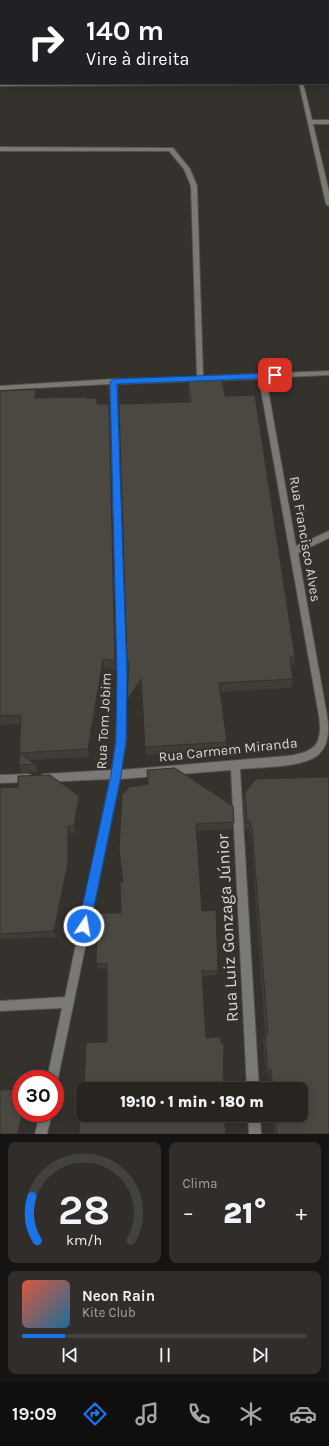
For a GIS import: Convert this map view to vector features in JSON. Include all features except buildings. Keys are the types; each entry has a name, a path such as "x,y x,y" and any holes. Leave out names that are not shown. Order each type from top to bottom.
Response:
{"street":[{"path":"0,85 129,84"},
{"path":"301,84 329,204"},
{"path":"310,122 329,122"},
{"path":"0,149 171,149 187,169 194,186 200,379"},
{"path":"0,388 160,379 200,379 329,373"},
{"name":"Rua Francisco Alves","path":"262,376 325,729 315,752"},
{"name":"Rua Tom Jobim","path":"55,1070 116,775 121,741 122,676 114,382"},
{"path":"294,551 329,534"},
{"name":"Rua Carmem Miranda","path":"0,779 116,775 234,766 303,757 315,752"},
{"name":"Rua Luiz Gonzaga Júnior","path":"234,766 253,1082"},
{"path":"0,1006 68,1002"},
{"path":"41,1134 44,1122"},
{"path":"254,1122 255,1134"}],"route":[{"path":"84,926 116,775 121,741 122,676 114,382 275,375"}]}
